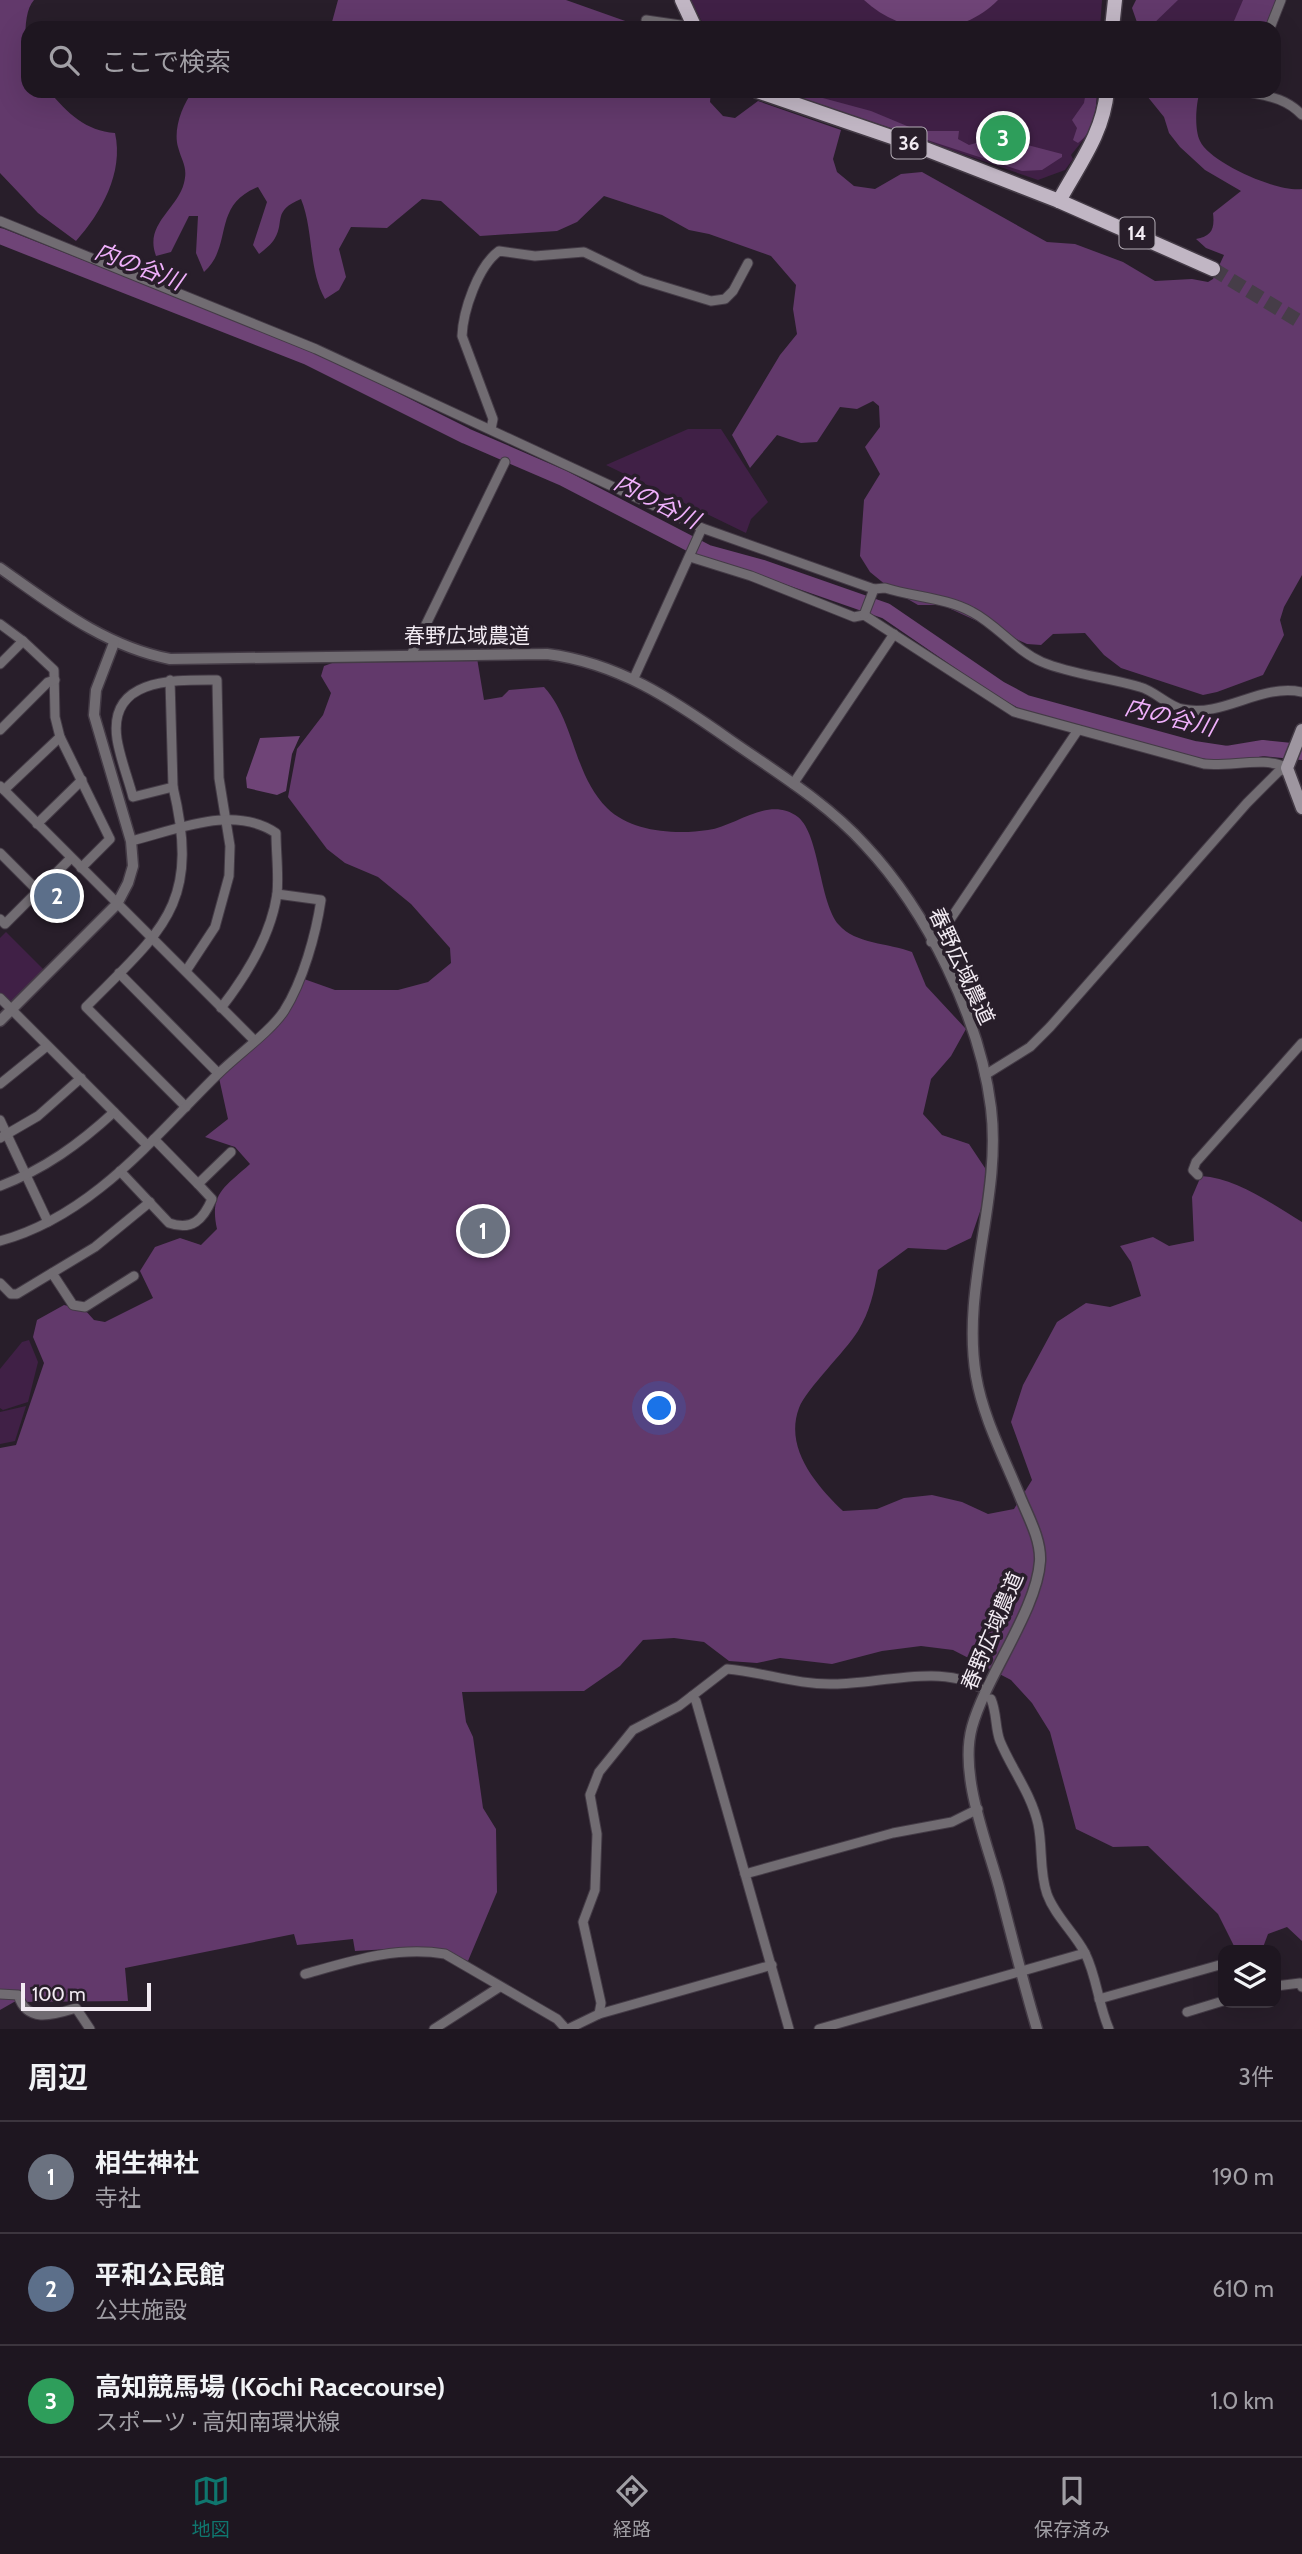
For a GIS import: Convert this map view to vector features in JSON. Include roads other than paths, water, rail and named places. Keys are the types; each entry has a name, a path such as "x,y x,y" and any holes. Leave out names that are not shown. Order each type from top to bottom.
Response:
{"main road":[{"path":"682,0 691,21"},
{"path":"1115,0 1116,21"},
{"name":"36","path":"777,98 915,145 1059,201"},
{"path":"1059,201 1096,139 1104,117 1106,98"},
{"name":"14","path":"1059,201 1213,269"},
{"path":"1299,736 1287,764 1302,808"}],"street":[{"path":"1273,21 1281,0"},
{"path":"646,20 653,21"},
{"path":"1279,98 1289,102 1302,115"},
{"path":"0,221 304,344 491,429 701,531 873,592 885,588 960,606 976,614 1038,660 1064,671 1144,688 1180,709 1210,710 1260,693 1287,689 1302,692"},
{"path":"491,429 493,419 462,335 463,322 488,259 499,251 535,256 583,252 642,280 711,301 725,299 733,291 748,263"},
{"path":"412,653 505,462"},
{"path":"634,678 701,531"},
{"path":"691,555 854,617 865,612 873,592"},
{"name":"春野広域農道","path":"0,569 65,614 114,643 146,654 181,659 412,653 547,654 578,658 634,678 684,708 793,784 865,845 915,911 961,1000 985,1075 993,1152 973,1306 976,1376 982,1403 1030,1519 1040,1558 1038,1576 1028,1601 972,1727 969,1773 1037,2029"},
{"path":"865,612 1001,705 1078,730 1204,764 1228,766 1275,761 1287,764"},
{"path":"0,624 51,665 55,680 55,717 60,737 110,839 81,868"},
{"path":"793,784 894,634"},
{"path":"0,664 23,641"},
{"path":"0,1021 117,904 128,883 133,866 131,841 94,715 96,690 114,643"},
{"path":"0,730 48,682 55,680"},
{"path":"173,788 133,797 116,737 120,710 131,692 170,680 217,680 219,778 230,846 225,897 215,927 186,971"},
{"path":"170,680 173,788 180,829 182,877 173,905 153,940 86,1007 186,1107"},
{"path":"931,942 939,936 1078,730"},
{"path":"60,737 2,788 254,1040"},
{"path":"985,1075 1030,1047 1050,1027 1247,803 1287,764"},
{"path":"37,824 82,780"},
{"path":"131,841 226,818 267,827 275,833 277,894 252,962 221,1007"},
{"path":"0,852 38,891"},
{"path":"0,919 5,924 71,858"},
{"path":"0,1241 48,1222 91,1196 283,1012 316,934 321,900 277,894"},
{"path":"119,974 218,1073"},
{"path":"0,998 114,1112 212,1199 206,1214 193,1226 180,1227 169,1223 120,1171"},
{"path":"1198,1175 1193,1170 1196,1162 1302,1042"},
{"path":"0,1084 47,1046"},
{"path":"3,1136 38,1116 81,1078"},
{"path":"0,1186 26,1176 81,1142 114,1112"},
{"path":"0,1120 3,1136 48,1222"},
{"path":"198,1184 232,1152"},
{"path":"0,1283 11,1294 17,1294 95,1247 150,1202"},
{"path":"52,1273 73,1305 85,1307 134,1276"},
{"path":"599,2014 601,2003 583,1922 595,1891 597,1834 590,1795 600,1772 634,1730 692,1696 727,1669 758,1671 791,1682 835,1685 895,1678 965,1679 979,1687"},
{"path":"692,1696 696,1701 789,2029"},
{"path":"991,1699 999,1738 1029,1794 1039,1827 1047,1895 1085,1953 1095,1975 1099,1999 1109,2029"},
{"path":"745,1874 893,1833 952,1822 978,1809"},
{"path":"305,1974 372,1955 424,1951 445,1954 498,1988 557,2019 567,2029 599,2014 772,1965"},
{"path":"819,2029 1085,1953"},
{"path":"1099,1999 1218,1965"},
{"path":"1281,1985 1300,1983 1302,1987"},
{"path":"434,2029 498,1988"},
{"path":"0,1994 18,1995 21,2004 34,2016 49,2017 75,2008 90,2029"},
{"path":"1187,2011 1218,2002"}],"waterway":[{"name":"内の谷川","path":"0,236 308,357 466,436 563,478 708,553 763,568 886,611 1000,689 1026,703 1194,749 1227,754 1263,748 1302,752"}],"tunnel":[{"path":"1213,269 1302,323"}],"place":[{"name":"高知競馬場 (Kōchi Racecourse)","path":"1003,138"},
{"name":"平和公民館","path":"57,896"},
{"name":"相生神社","path":"483,1231"}]}
